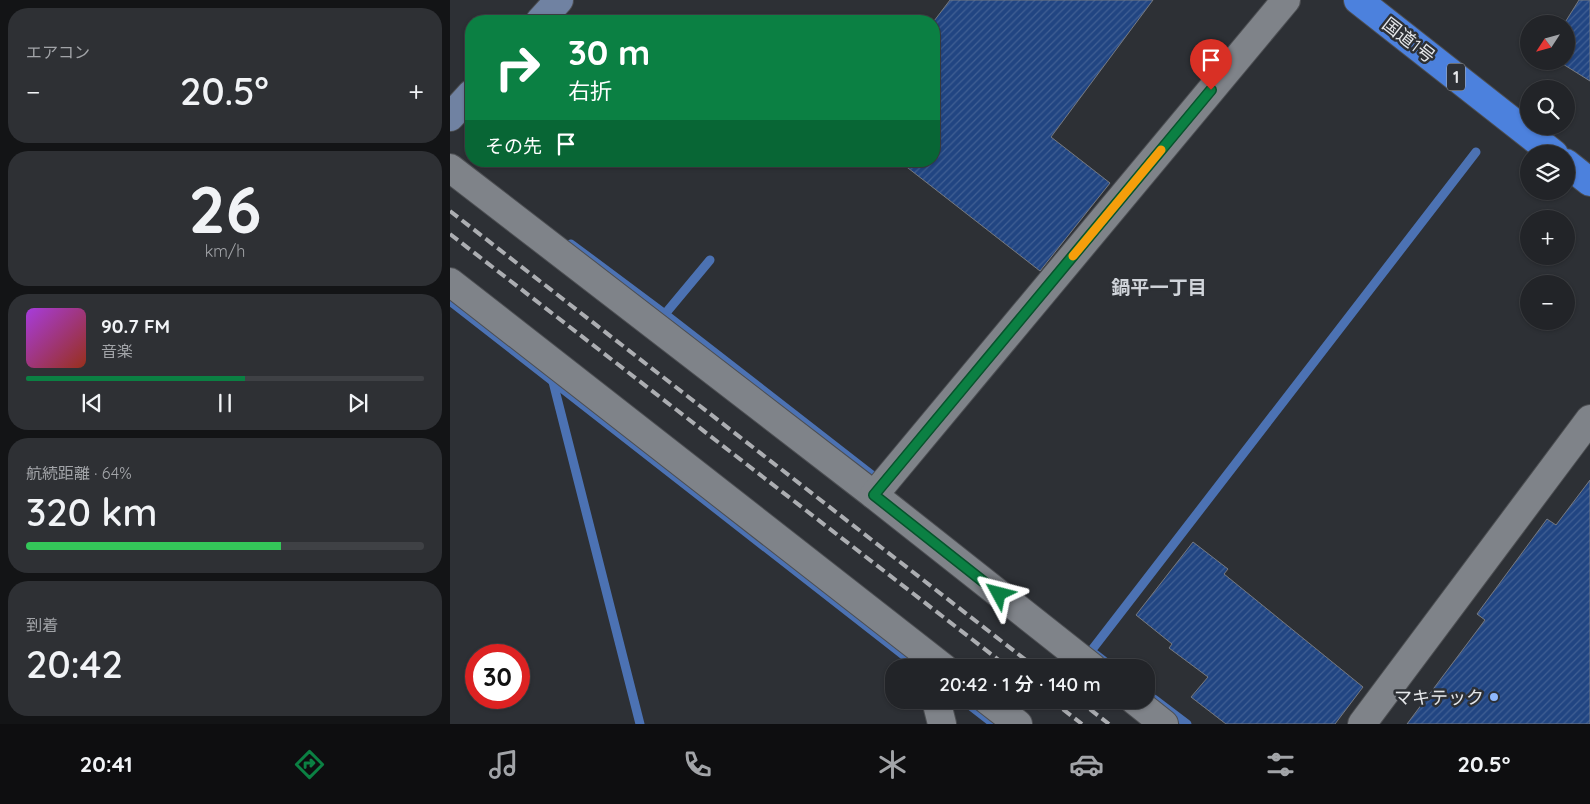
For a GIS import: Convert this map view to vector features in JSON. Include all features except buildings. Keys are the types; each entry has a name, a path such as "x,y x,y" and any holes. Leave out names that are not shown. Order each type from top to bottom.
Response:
{"highway":[{"name":"国道1号","path":"1358,0 1543,145"},
{"path":"1575,170 1590,182"}],"street":[{"path":"545,15 559,0"},
{"path":"874,495 1286,0"},
{"path":"450,117 465,101"},
{"path":"450,168 874,495 1082,659"},
{"path":"450,282 932,659"},
{"path":"1362,724 1590,419"},
{"path":"938,709 942,724"},
{"path":"999,709 1018,724"},
{"path":"1145,709 1164,724"}],"waterway":[{"path":"1091,651 1476,152"},
{"path":"571,244 665,314 872,475"},
{"path":"665,314 710,260"},
{"path":"450,301 908,659"},
{"path":"553,382 640,724"},
{"path":"1095,654 1101,659"},
{"path":"1155,700 1187,724"},
{"path":"975,709 994,724"}],"railway":[{"path":"450,211 1024,659"},
{"path":"450,234 997,659"},
{"path":"1063,709 1082,724"},
{"path":"1090,709 1109,724"}],"slow traffic":[{"path":"1073,256 1161,150"}],"place":[{"name":"マキテック","path":"1494,697"}],"district":[{"name":"鍋平一丁目","path":"1159,287"}],"route":[{"path":"999,594 874,495 1211,90"}]}
